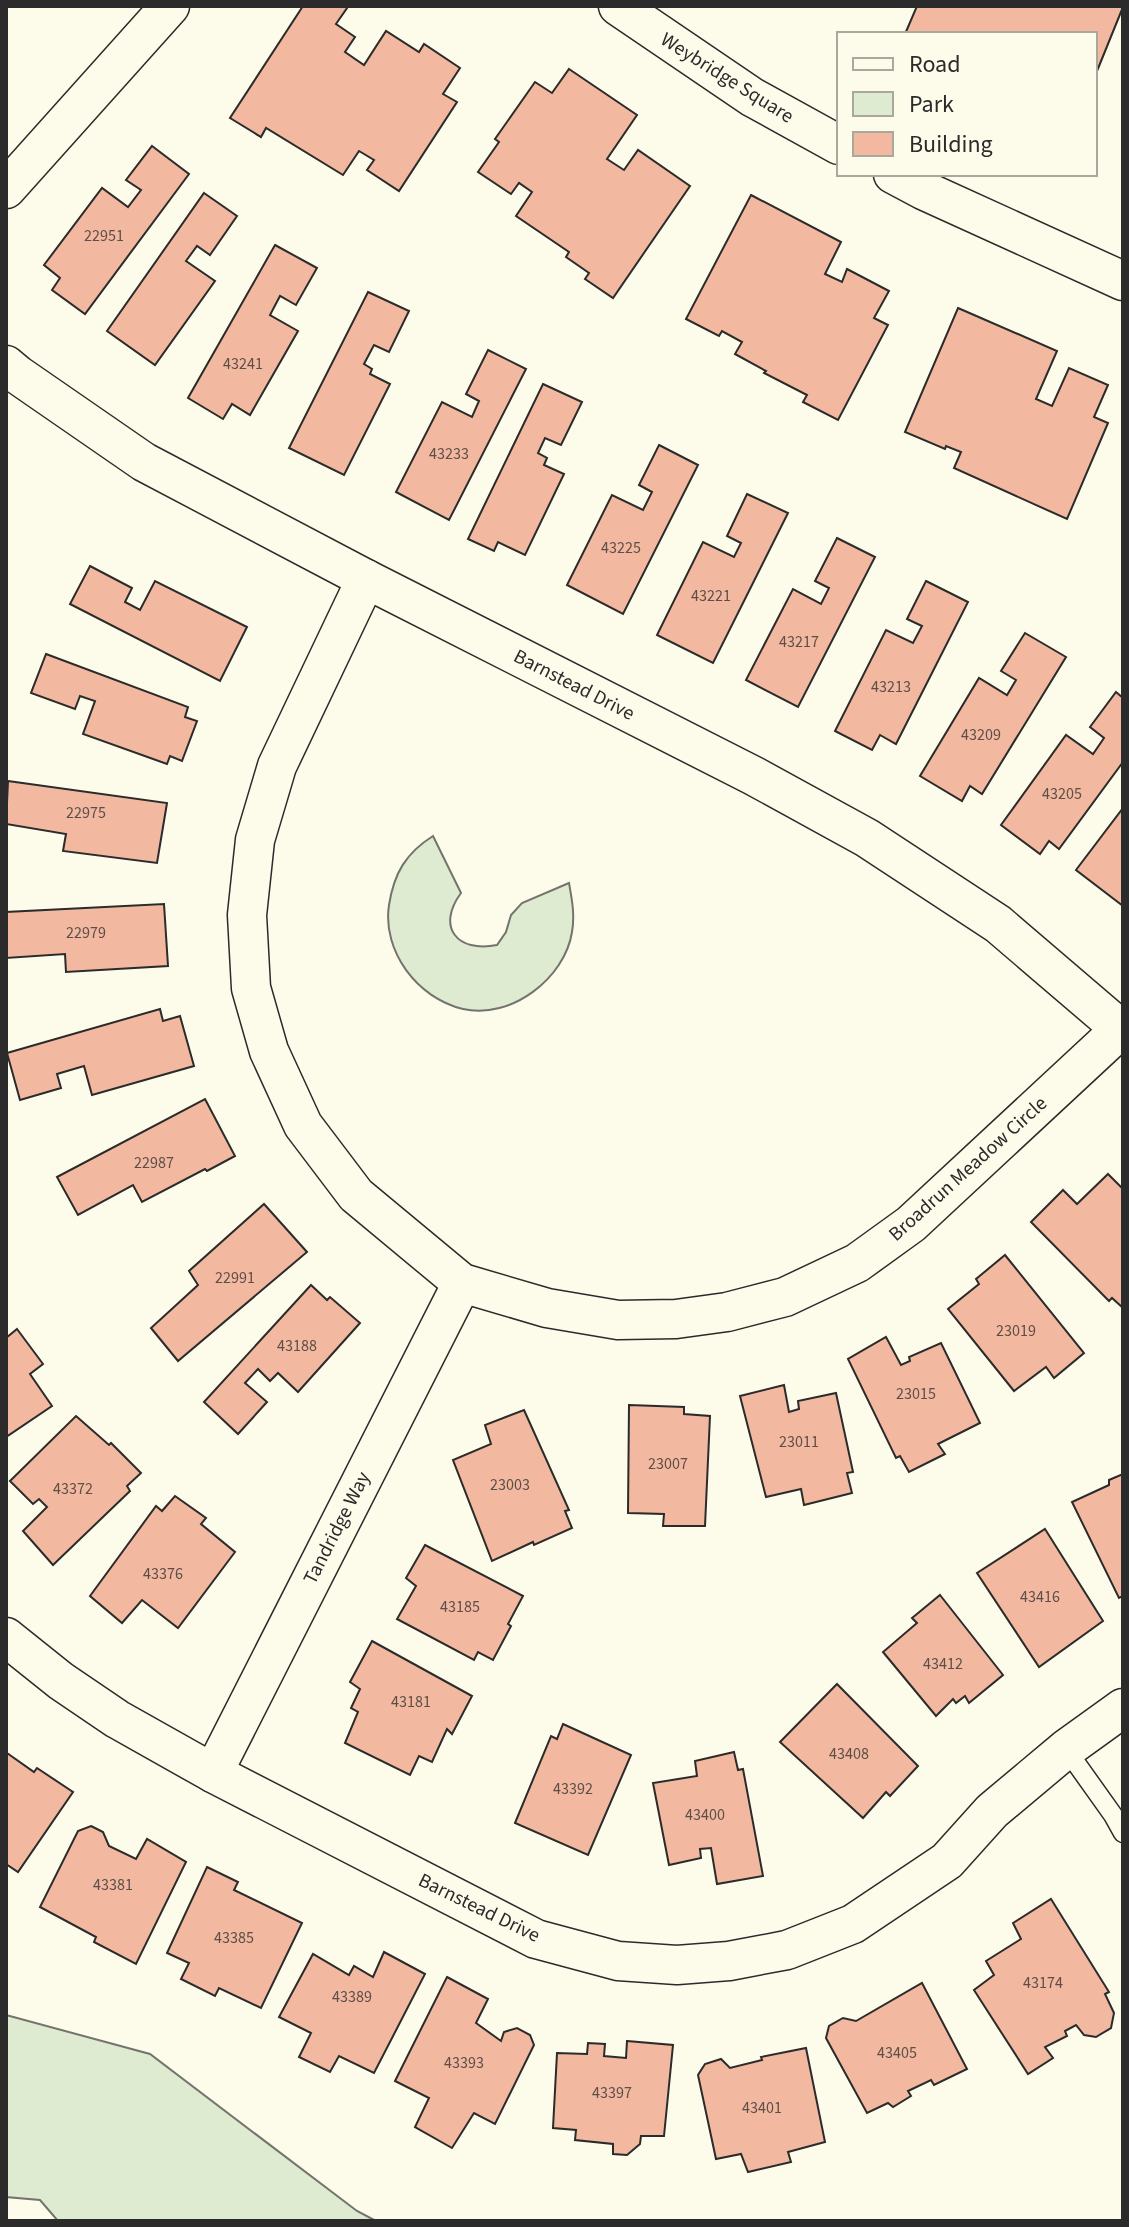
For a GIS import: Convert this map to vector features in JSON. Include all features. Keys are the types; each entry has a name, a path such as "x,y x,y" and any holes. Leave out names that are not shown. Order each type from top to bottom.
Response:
{"street":[{"path":"6,189 170,6"},
{"name":"Weybridge Square","path":"618,6 752,97 837,144"},
{"path":"897,176 1123,281"},
{"name":"Barnstead Drive","path":"6,365 144,462 366,579 754,776 867,838 998,924 1122,1029"},
{"name":"Broadrun Meadow Circle","path":"366,579 277,766 255,840 247,915 251,988 269,1051 303,1125 356,1195 462,1283 547,1308 618,1320 676,1319 727,1312 785,1297 857,1263 911,1224 1122,1029"},
{"name":"Tandridge Way","path":"213,1773 462,1283"},
{"name":"Barnstead Drive","path":"6,1637 61,1681 117,1719 213,1773 536,1939 618,1961 677,1965 729,1961 787,1950 853,1924 947,1861 992,1811 1066,1749 1123,1708"}],"lane":[{"path":"1066,1749 1123,1833"}],"green space":[{"path":"433,836 461,893 450,917 451,927 461,941 471,945 497,945 506,932 511,915 522,903 569,883 573,920 567,949 547,979 517,1002 481,1011 446,1003 418,983 397,955 388,922 394,883 415,849"},
{"path":"6,2015 150,2054 357,2211 376,2221 58,2221 40,2200 6,2197"}],"building":[{"path":"303,6 345,6 347,8 336,24 355,37 345,52 364,65 386,31 419,52 424,44 460,68 443,94 457,102 399,191 367,170 374,160 359,151 343,175 266,128 261,137 230,118"},
{"path":"917,6 1123,6 1097,71 1097,32 906,32"},
{"path":"569,69 637,115 607,159 624,170 638,150 690,186 613,298 585,279 589,273 566,257 569,252 516,216 532,192 519,183 511,194 478,172 499,142 495,139 535,82 552,93"},
{"path":"152,146 189,174 85,314 52,290 60,278 44,265 102,188 128,207 141,190 126,180"},
{"path":"204,193 237,216 210,255 197,246 186,261 215,281 155,365 107,331"},
{"path":"751,195 841,242 825,274 842,282 847,269 889,291 874,318 888,325 838,420 803,402 807,395 735,354 742,342 722,331 719,336 686,319"},
{"path":"275,245 317,268 296,305 280,296 270,315 298,331 250,415 232,404 223,419 188,398"},
{"path":"368,292 409,311 389,352 374,345 364,364 372,369 370,374 390,384 344,475 289,448"},
{"path":"958,308 1057,351 1036,399 1052,406 1069,368 1108,385 1094,417 1108,423 1067,519 954,468 961,452 946,446 945,449 905,432"},
{"path":"488,350 526,369 449,520 396,492 442,402 472,417 479,401 466,394"},
{"path":"543,384 582,402 561,445 545,438 538,453 547,458 544,465 564,474 525,555 498,542 494,551 468,539"},
{"path":"659,445 698,465 623,614 567,585 612,495 643,510 652,492 639,485"},
{"path":"747,494 788,513 713,663 657,635 703,542 734,557 741,543 727,536"},
{"path":"837,538 875,557 798,707 746,680 793,589 821,604 829,588 815,581"},
{"path":"90,566 132,588 125,602 140,610 155,581 247,627 220,681 70,604"},
{"path":"926,581 968,602 896,744 880,735 872,750 835,731 886,630 913,643 922,626 907,619"},
{"path":"1025,633 1066,657 982,794 970,786 962,801 920,776 979,678 1007,695 1016,680 1001,671"},
{"path":"46,654 188,707 185,717 197,721 182,761 170,756 167,764 83,734 95,701 80,696 75,709 31,693"},
{"path":"1116,692 1123,698 1123,762 1059,849 1049,841 1040,854 1001,825 1066,735 1093,754 1104,738 1090,727"},
{"path":"8,781 167,803 157,863 63,851 66,834 6,824"},
{"path":"1123,808 1123,906 1076,870"},
{"path":"164,904 168,966 66,972 65,954 6,958 6,912"},
{"path":"160,1009 163,1021 180,1016 194,1066 92,1095 84,1066 57,1074 61,1088 20,1100 7,1053"},
{"path":"205,1099 235,1156 142,1202 133,1185 78,1215 57,1177"},
{"path":"1108,1174 1123,1189 1123,1308 1112,1298 1109,1301 1031,1222 1063,1190 1077,1204"},
{"path":"264,1204 307,1252 178,1361 151,1328 198,1285 189,1271"},
{"path":"1005,1255 1084,1353 1054,1378 1046,1367 1014,1391 948,1309 979,1284 976,1279"},
{"path":"311,1285 360,1323 298,1392 278,1373 270,1381 258,1369 245,1383 267,1402 238,1434 204,1402"},
{"path":"17,1329 43,1364 30,1374 52,1406 6,1437 6,1338"},
{"path":"886,1337 901,1365 910,1361 909,1357 941,1343 980,1423 938,1444 945,1454 909,1472 900,1456 896,1458 848,1359"},
{"path":"784,1385 789,1412 799,1409 798,1401 836,1393 853,1472 847,1473 852,1493 804,1505 801,1489 766,1497 740,1396"},
{"path":"629,1405 684,1407 684,1414 710,1416 705,1526 663,1526 664,1514 628,1513"},
{"path":"524,1410 569,1510 565,1511 572,1528 492,1561 453,1460 491,1444 485,1425"},
{"path":"76,1416 109,1445 111,1443 141,1473 127,1486 130,1491 53,1565 23,1531 47,1507 39,1499 33,1504 10,1481"},
{"path":"1123,1474 1123,1596 1119,1598 1072,1502 1109,1485 1109,1480"},
{"path":"175,1496 206,1518 201,1524 235,1552 178,1628 142,1600 122,1623 90,1596 156,1506 162,1511"},
{"path":"1045,1529 1103,1621 1039,1667 977,1573"},
{"path":"425,1545 523,1596 493,1660 478,1652 474,1660 397,1619 416,1586 406,1578"},
{"path":"940,1595 1003,1675 969,1703 965,1696 956,1703 953,1699 936,1716 883,1652 917,1623 912,1618"},
{"path":"372,1641 472,1696 452,1734 447,1729 432,1762 419,1756 410,1775 345,1743 358,1712 351,1708 360,1689 350,1682"},
{"path":"837,1684 918,1766 890,1796 886,1792 863,1818 780,1742"},
{"path":"563,1724 631,1755 588,1855 515,1823 551,1736 557,1739"},
{"path":"6,1741 7,1753 34,1772 37,1768 73,1792 18,1872 6,1864"},
{"path":"734,1752 738,1770 743,1769 763,1876 717,1884 711,1848 700,1849 701,1858 669,1865 653,1783 697,1776 695,1761"},
{"path":"91,1826 103,1832 109,1846 136,1859 147,1839 186,1862 136,1964 94,1942 96,1937 40,1907 78,1831"},
{"path":"207,1867 238,1882 234,1890 302,1923 261,2008 219,1988 215,1996 181,1979 189,1963 167,1953"},
{"path":"1051,1899 1109,1992 1105,1994 1114,2013 1111,2028 1096,2037 1084,2035 1076,2025 1065,2031 1067,2036 1045,2047 1053,2058 1028,2074 974,1990 994,1975 986,1961 1021,1939 1013,1923"},
{"path":"384,1952 425,1974 374,2073 339,2056 330,2072 299,2057 311,2033 279,2017 313,1954 349,1975 354,1966 373,1977"},
{"path":"447,1977 488,1999 476,2023 501,2041 504,2032 517,2028 530,2035 534,2045 495,2124 474,2113 452,2148 415,2127 429,2098 395,2081"},
{"path":"922,1983 967,2069 934,2085 931,2080 908,2091 911,2096 893,2107 888,2103 867,2113 826,2038 829,2026 843,2018 856,2021"},
{"path":"627,2041 673,2045 664,2136 641,2136 640,2144 627,2155 613,2154 613,2144 575,2140 576,2130 553,2128 557,2053 587,2054 588,2043 605,2044 604,2056 626,2058"},
{"path":"806,2048 825,2142 788,2152 791,2162 748,2172 741,2154 716,2159 698,2075 705,2064 721,2059 730,2068 762,2060 761,2057"}]}
